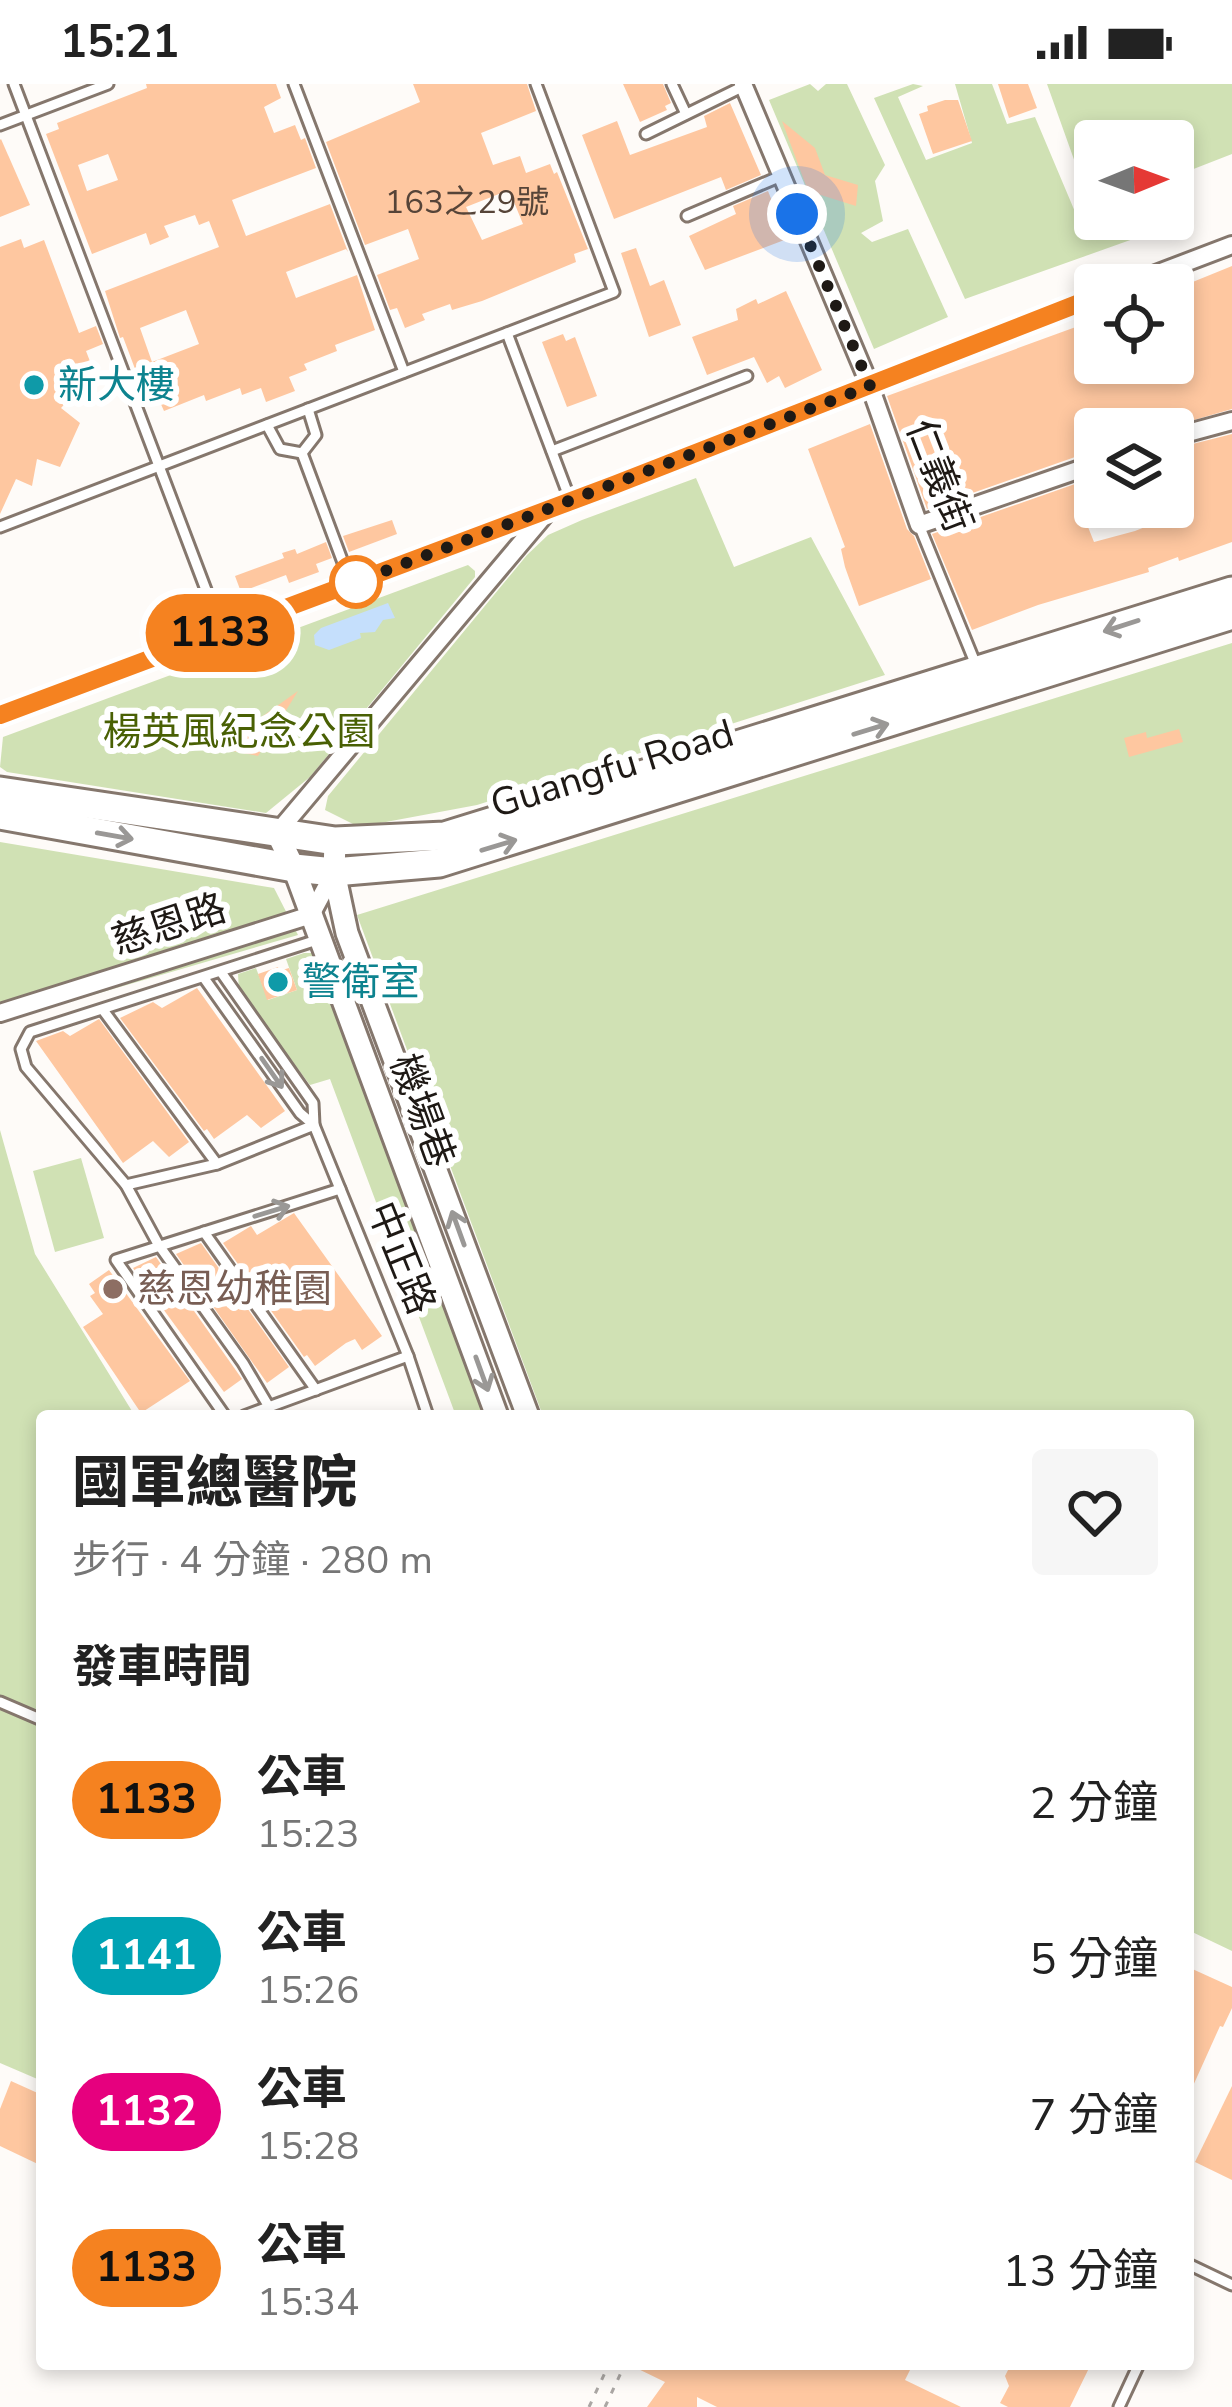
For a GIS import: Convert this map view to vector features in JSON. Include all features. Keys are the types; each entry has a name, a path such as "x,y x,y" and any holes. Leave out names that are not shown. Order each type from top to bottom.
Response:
{"main road":[{"name":"Guangfu Road","path":"0,815 294,868 334,872 439,863 982,682 1232,590"},
{"name":"Guangfu Road","path":"0,791 335,842 445,836 1232,615"}],"street":[{"name":"仁義街","path":"743,85 870,386 919,525"},
{"path":"1182,264 1232,245"},
{"path":"0,715 571,502 1074,305"},
{"path":"1194,431 1232,421"},
{"path":"919,525 1074,471"},
{"path":"277,833 548,510"},
{"name":"機場巷","path":"277,833 495,1410"},
{"name":"機場巷","path":"335,842 334,872 347,933 526,1410"},
{"path":"311,915 334,872"},
{"name":"慈恩路","path":"0,1012 311,915"},
{"path":"354,1032 381,1022"}],"lane":[{"path":"14,84 222,632"},
{"path":"0,125 108,84"},
{"path":"295,84 404,372"},
{"path":"0,527 614,292 536,84"},
{"path":"672,84 686,114"},
{"path":"646,134 743,85"},
{"path":"687,215 782,176"},
{"path":"507,333 571,502"},
{"path":"552,451 747,376"},
{"path":"302,453 316,436 308,409"},
{"path":"268,424 280,449 302,453"},
{"path":"302,453 351,584"},
{"name":"仁義街","path":"919,525 982,682"},
{"path":"268,1407 243,1363 158,1244 126,1186 26,1066 21,1049 30,1032 320,939"},
{"name":"中正路","path":"220,972 313,1103 314,1125 426,1410"},
{"name":"中正路","path":"204,978 300,1113 314,1125"},
{"path":"103,1010 217,1164"},
{"path":"126,1186 217,1164 314,1125"},
{"path":"221,1410 116,1260 340,1190"},
{"path":"204,1232 316,1390"},
{"path":"260,1410 408,1355"},
{"path":"0,1702 36,1717"},
{"path":"1194,2267 1232,2284"},
{"path":"1119,2407 1136,2370"}],"path":[{"path":"589,2407 606,2370"},
{"path":"605,2407 622,2370"}],"green space":[{"path":"810,84 818,91 826,84 847,84 885,165 875,181 883,221 861,233 872,242 908,229 948,317 874,349 769,100"},
{"path":"913,84 923,86 898,97 926,160 972,143 955,84 992,84 1007,124 1035,117 1074,209 1074,240 1130,240 965,299 874,98"},
{"path":"1047,84 1232,84 1232,154 1194,169 1194,120 1074,120 1074,160"},
{"path":"696,478 734,567 811,537 885,675 477,805 359,827 325,810 328,796 548,535"},
{"name":"楊英風紀念公園","path":"468,565 475,577 310,777 266,813 7,772 0,767 3,737"},
{"path":"1232,643 1232,1951 1194,1933 1194,1410 541,1410 357,915"},
{"path":"0,842 274,888 298,935 0,1022"},
{"path":"314,953 484,1410 454,1410 330,1079 310,1085 239,991 238,974 256,968 268,1000 297,990 286,959"},
{"path":"0,1130 35,1254 131,1410 36,1410 36,2078 0,2063"},
{"path":"81,1158 104,1238 55,1252 33,1171"}],"water":[{"path":"388,603 395,618 383,620 375,632 360,633 361,638 329,650 315,645 314,635 321,628"}],"building":[{"path":"146,84 276,84 281,98 264,107 274,133 295,125 301,140 305,138 316,168 232,200 246,236 330,204 348,252 286,272 296,298 357,275 375,330 335,345 337,351 304,364 307,370 289,377 295,391 266,402 261,388 242,395 240,388 206,401 204,395 164,411 160,402 149,406 105,291 219,247 209,221 199,225 195,215 164,226 169,237 150,245 146,233 92,254 46,134 59,129 57,123 147,88","holes":["108,154 118,180 87,191 78,165","186,310 199,344 152,362 140,328"]},
{"path":"413,84 527,84 536,111 481,133 493,165 520,156 526,173 550,164 588,249 574,254 576,262 482,301 452,310 450,304 422,314 425,320 405,328 397,308 390,310 377,275 419,259 408,229 365,245 326,142 420,102","holes":["509,190 523,224 482,240 466,207"]},
{"path":"623,84 663,84 671,103 665,106 667,110 640,122"},
{"path":"998,84 1028,84 1037,108 1009,118"},
{"path":"945,100 958,100 972,141 933,154 919,114"},
{"path":"730,103 761,175 726,190 721,177 614,219 582,135 617,121 630,155 707,127 704,116"},
{"path":"782,121 815,148 825,175 858,185 856,206 808,191"},
{"path":"0,140 30,205 0,217"},
{"path":"768,191 787,239 705,270 689,236 736,214 733,206"},
{"name":"新大樓","path":"21,239 24,248 44,240 79,333 96,326 103,344 86,351 91,364 64,374 72,396 61,408 80,423 60,467 37,459 32,486 16,479 0,514 0,247"},
{"path":"636,248 650,286 664,280 681,325 649,337 621,253"},
{"path":"1232,266 1232,409 1194,420 1194,408 1074,408 1074,457 927,509 887,396 1074,328 1074,384 1194,384 1194,281"},
{"path":"786,291 822,370 785,388 779,376 767,383 754,357 707,375 692,337 738,320 736,309 756,299 758,304"},
{"path":"563,334 566,341 575,337 597,396 567,407 542,342"},
{"path":"870,424 907,529 931,579 859,606 845,567 841,549 845,547 808,449"},
{"path":"1232,434 1232,542 972,630 932,534 1074,484 1074,528 1088,528 1094,542 1142,528 1194,528 1194,444"},
{"path":"392,520 397,534 349,552 343,536"},
{"path":"326,542 332,558 316,564 319,572 289,583 286,575 241,592 235,576 284,558 282,553 295,549 297,554"},
{"path":"298,691 258,756 233,751 237,739 253,723"},
{"path":"1179,729 1183,742 1129,757 1124,738 1146,732 1147,738"},
{"name":"警衛室","path":"278,967 279,971 289,968 297,990 267,1000 258,974"},
{"path":"197,988 285,1111 261,1128 247,1115 214,1139 120,1018 153,1002 162,1008"},
{"path":"99,1019 189,1142 169,1157 153,1141 123,1163 36,1041 63,1031 70,1036"},
{"path":"294,1213 382,1336 362,1350 355,1339 346,1343 315,1366 223,1243 251,1226 257,1235"},
{"path":"201,1243 289,1367 267,1383 176,1254"},
{"path":"156,1257 242,1379 224,1392 133,1268"},
{"path":"109,1270 190,1381 139,1410 83,1327 103,1314 90,1296 95,1293 89,1284"},
{"path":"1194,1970 1232,1987 1232,2008 1194,2084"},
{"path":"11,2081 36,2092 36,2163 0,2146 0,2109"},
{"path":"1232,2086 1232,2180 1195,2162"},
{"path":"640,2370 910,2370 905,2380 961,2407 717,2407 697,2397 697,2407 647,2407 665,2382"},
{"path":"1008,2370 1088,2370 1070,2407 1008,2407 1000,2403 1009,2386"}],"bus line":[{"name":"1133","path":"0,715 614,485 1074,305"}],"place":[{"name":"新大樓","path":"34,385"},
{"name":"警衛室","path":"278,982"},
{"name":"慈恩幼稚園","path":"113,1289"}],"route":[{"path":"356,582 351,584 870,386 797,214"}]}
